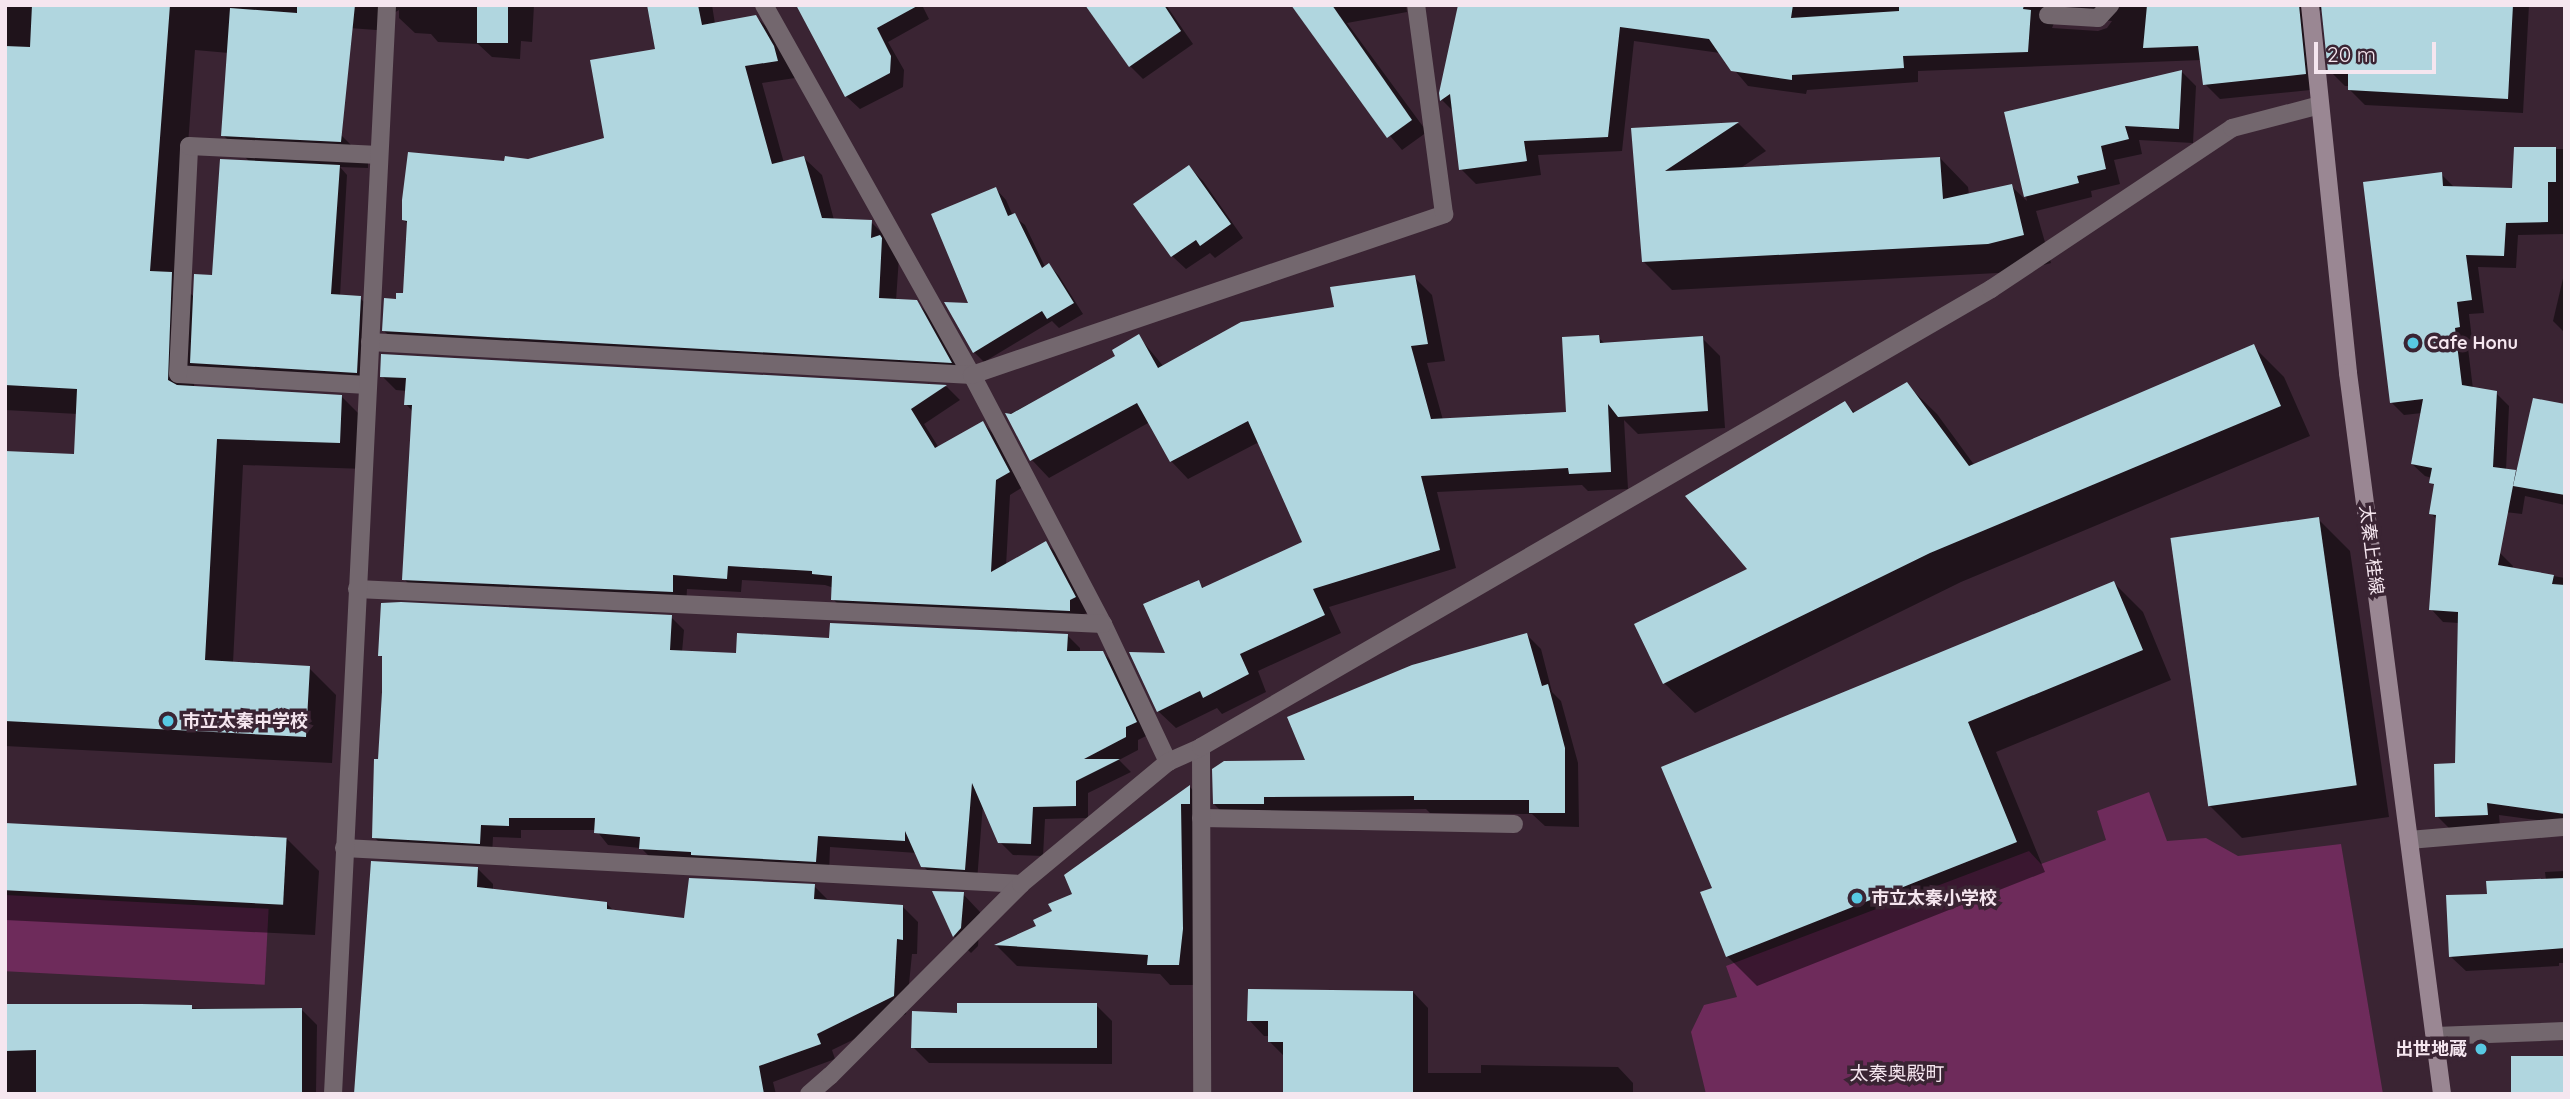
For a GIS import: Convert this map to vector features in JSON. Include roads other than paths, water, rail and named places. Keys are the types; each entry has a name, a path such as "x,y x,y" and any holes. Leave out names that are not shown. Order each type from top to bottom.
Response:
{"main road":[{"name":"太秦上桂線","path":"2310,5 2348,373 2442,1094"}],"street":[{"path":"333,1094 387,5"},
{"path":"764,5 972,375 1103,624 1168,762"},
{"path":"370,342 972,375 1444,214 1416,5"},
{"path":"2048,15 2098,18 2110,5"},
{"path":"809,1094 1021,884 1168,762 1201,747 1991,289 2232,128 2320,105"},
{"path":"367,385 177,374 187,173 189,146 379,155"},
{"path":"357,589 1103,624"},
{"path":"1201,747 1202,1094"},
{"path":"1201,818 1514,824"},
{"path":"2409,840 2565,827"},
{"path":"344,848 1021,884"},
{"path":"2435,1035 2565,1031"}],"place":[{"name":"Cafe Honu","path":"2413,343"},
{"name":"市立太秦中学校","path":"168,721"},
{"name":"市立太秦小学校","path":"1857,898"},
{"name":"出世地蔵","path":"2481,1049"}],"district":[{"name":"太秦奥殿町","path":"1897,1074"}]}
